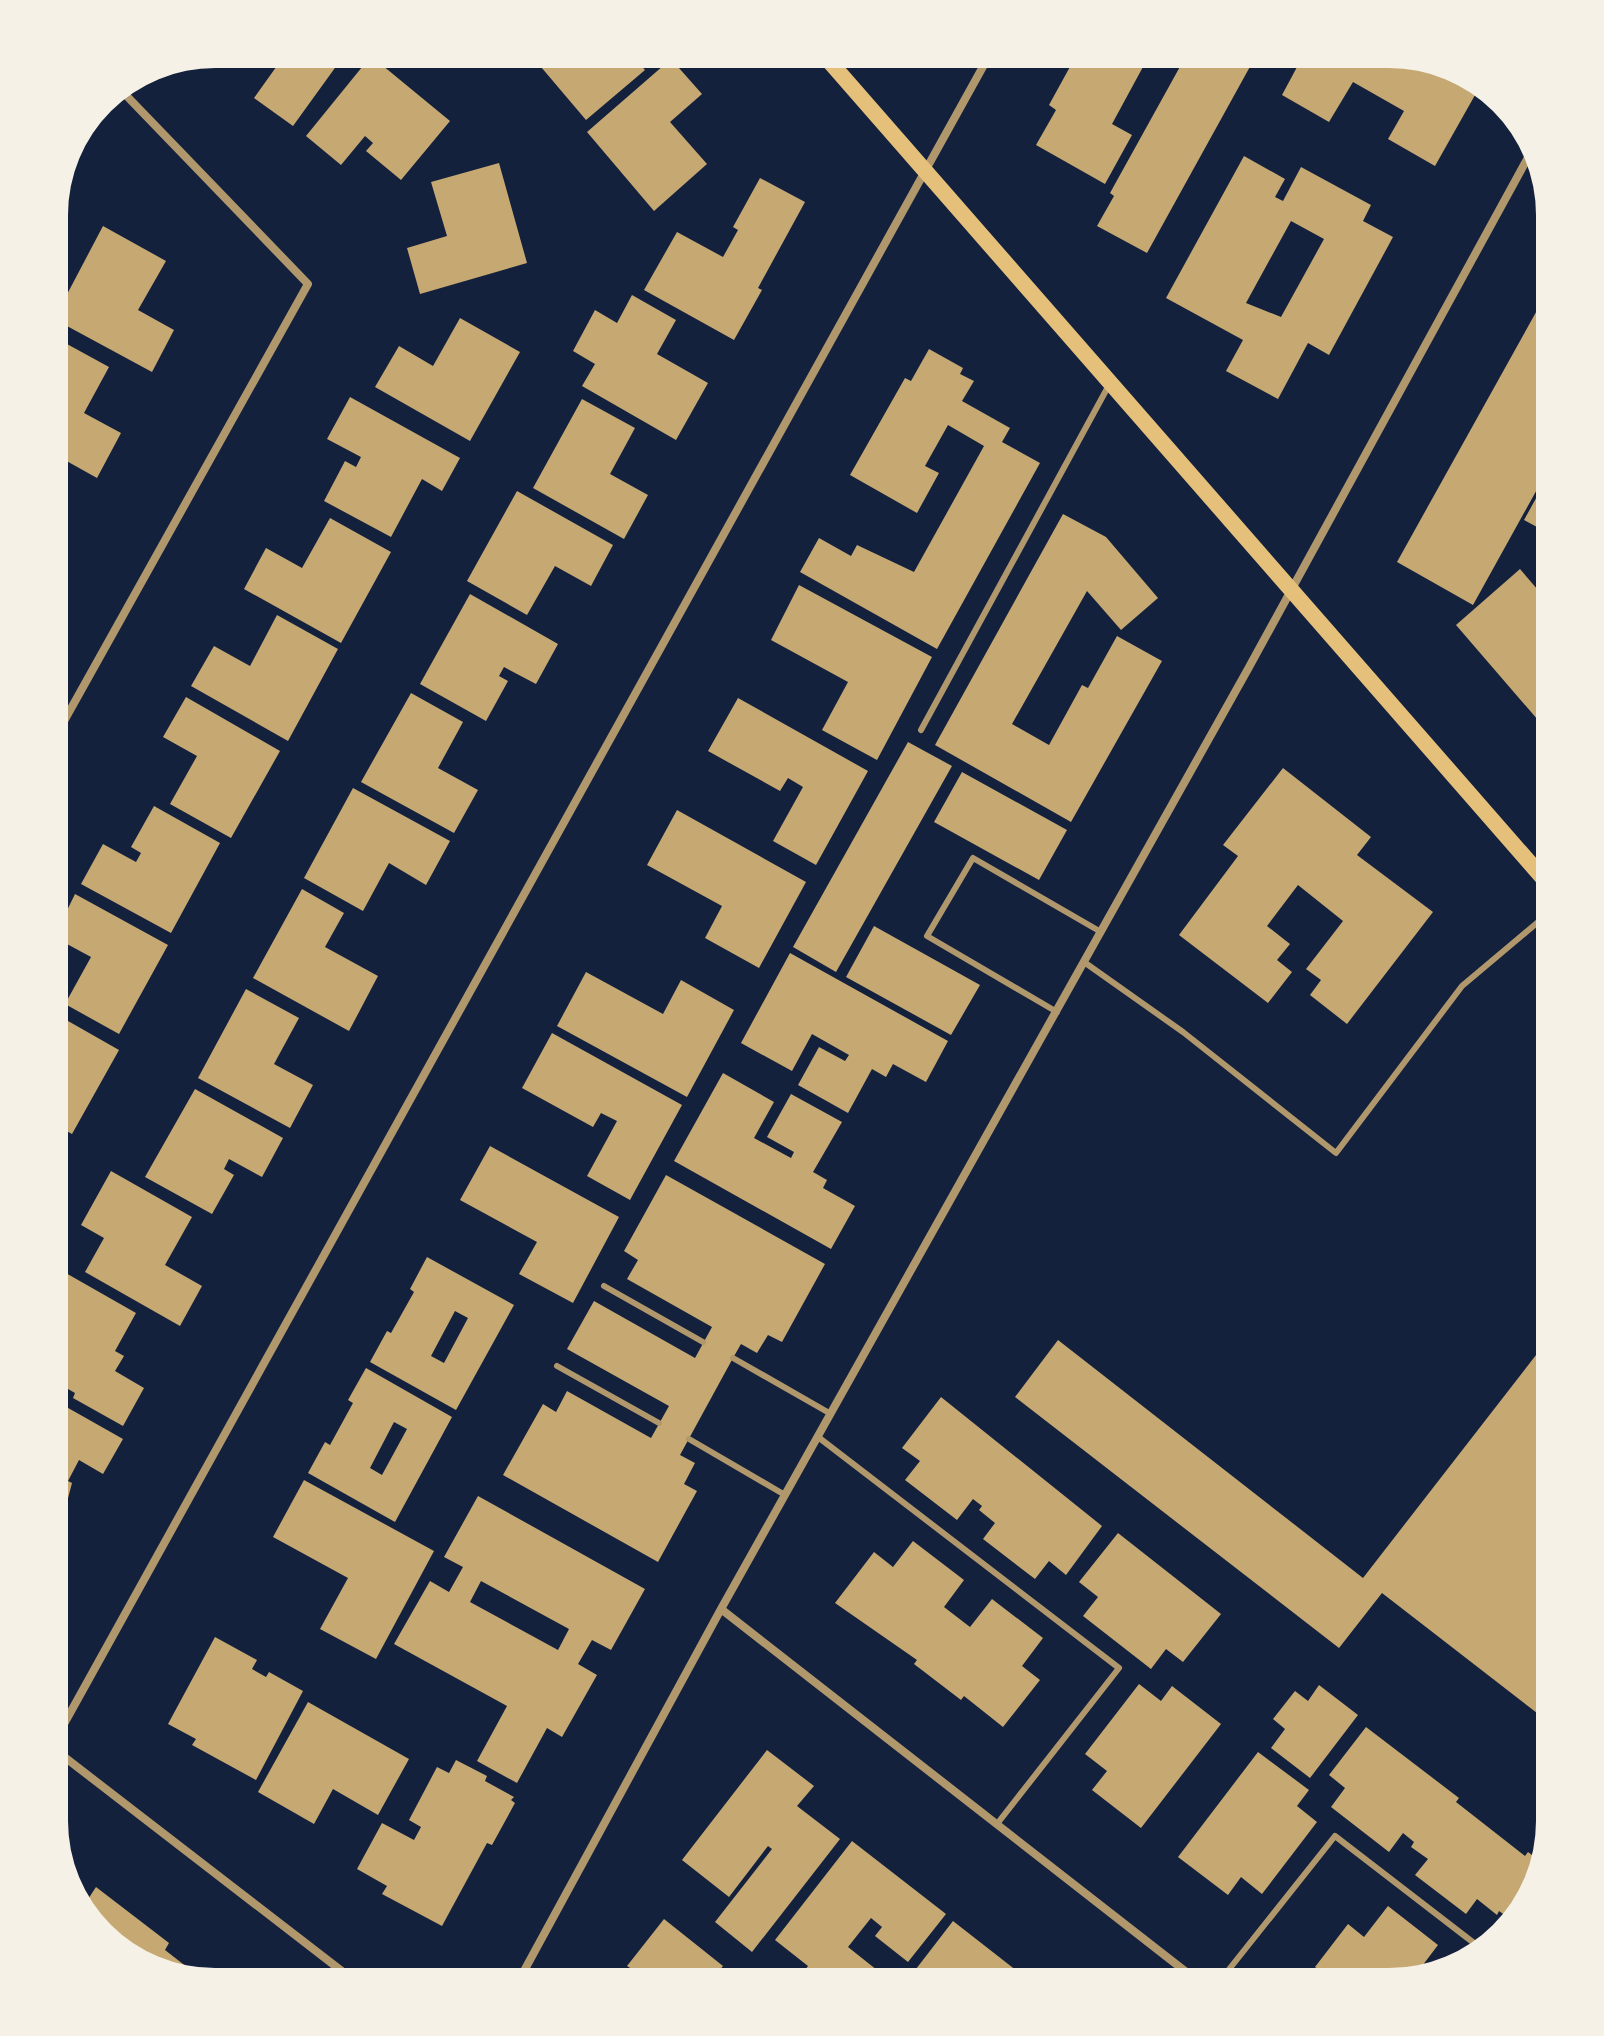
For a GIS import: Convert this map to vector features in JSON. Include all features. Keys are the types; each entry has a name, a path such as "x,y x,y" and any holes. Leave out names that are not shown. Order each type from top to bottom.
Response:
{"main road":[{"path":"835,68 1109,385 1292,587 1536,870"}],"street":[{"path":"68,1717 983,68"},
{"path":"68,714 308,284 127,97"},
{"path":"526,1968 721,1609 1057,1012 1526,162"},
{"path":"721,1609 1181,1968"},
{"path":"68,1760 338,1968"}],"lane":[{"path":"921,730 1109,385"},
{"path":"1057,1012 927,936 973,858 1101,932"},
{"path":"1084,962 1183,1032 1336,1153 1462,986 1536,924"},
{"path":"604,1286 703,1342"},
{"path":"733,1358 831,1414"},
{"path":"557,1366 659,1423"},
{"path":"818,1437 1119,1668 997,1824"},
{"path":"689,1439 785,1495"},
{"path":"1230,1968 1335,1836 1472,1942"}],"building":[{"path":"275,68 335,68 293,126 254,98"},
{"path":"361,68 386,68 450,121 401,180 366,151 373,143 365,136 341,165 306,136"},
{"path":"542,68 643,68 645,70 586,120"},
{"path":"661,68 679,68 702,94 670,122 707,164 654,211 587,132"},
{"path":"1069,68 1142,68 1112,124 1132,135 1105,184 1036,145 1056,110 1049,105"},
{"path":"1179,68 1249,68 1147,253 1097,226 1114,196 1110,193"},
{"path":"1296,68 1399,68 1436,76 1475,95 1435,166 1388,139 1404,111 1353,82 1329,122 1282,95"},
{"path":"1244,156 1285,179 1275,197 1283,201 1301,167 1371,205 1363,221 1393,237 1329,355 1308,343 1278,399 1226,371 1243,340 1166,298","holes":["1291,221 1324,239 1281,317 1246,303"]},
{"path":"499,163 527,263 420,294 407,248 447,236 431,182"},
{"path":"760,178 805,202 758,288 762,290 734,340 644,290 677,232 723,257 738,230 733,227"},
{"path":"103,226 166,261 138,310 174,330 152,372 68,327 68,292"},
{"path":"632,295 676,320 657,354 708,383 676,440 582,386 595,364 573,351 595,310 617,323"},
{"path":"1536,312 1536,491 1473,605 1397,562"},
{"path":"460,318 520,352 470,441 375,387 399,346 433,366"},
{"path":"68,345 109,367 84,413 121,433 97,478 68,462"},
{"path":"929,349 963,368 960,374 974,381 962,401 1010,428 1002,442 1040,463 937,649 800,572 819,538 851,556 857,545 914,572 984,446 948,425 925,466 939,473 917,513 850,475 905,378 911,381"},
{"path":"350,397 460,458 442,491 422,479 391,537 324,501 345,461 356,467 361,457 327,439"},
{"path":"582,399 635,428 610,474 648,495 624,539 533,488"},
{"path":"517,491 613,545 591,586 555,566 527,615 467,581"},
{"path":"1536,498 1536,526 1524,520"},
{"path":"1063,514 1106,537 1158,598 1121,630 1087,591 1012,724 1049,745 1082,685 1088,688 1117,636 1162,661 1071,822 935,745"},
{"path":"330,518 391,552 341,643 244,589 266,548 302,568"},
{"path":"1520,569 1536,588 1536,718 1456,625"},
{"path":"799,585 932,657 877,760 822,730 848,682 771,640"},
{"path":"470,594 558,644 536,684 504,667 499,676 508,681 486,721 420,684"},
{"path":"277,615 338,649 288,741 191,686 214,646 250,666"},
{"path":"411,693 463,722 438,768 478,790 454,833 361,782"},
{"path":"186,697 280,751 231,838 170,804 197,756 163,737"},
{"path":"738,698 868,771 816,865 773,841 803,787 788,778 780,791 708,751"},
{"path":"908,742 952,766 836,972 793,947"},
{"path":"1283,768 1371,837 1357,855 1433,912 1347,1024 1310,995 1321,980 1306,969 1343,921 1298,885 1267,926 1290,944 1277,960 1292,972 1268,1003 1179,935 1238,856 1223,845"},
{"path":"962,772 1067,830 1039,880 934,822"},
{"path":"353,788 450,841 426,885 389,863 363,911 304,878"},
{"path":"154,806 220,843 171,933 81,884 103,844 136,862 141,853 131,847"},
{"path":"677,810 806,882 759,968 705,938 722,906 647,865"},
{"path":"302,889 344,913 325,947 378,976 349,1031 253,978"},
{"path":"75,894 168,945 119,1034 68,1006 68,999 91,957 68,945 68,908"},
{"path":"874,926 980,985 951,1035 846,977"},
{"path":"790,953 948,1041 926,1082 893,1064 886,1077 872,1069 848,1113 798,1085 819,1047 845,1061 849,1055 812,1034 792,1071 741,1043"},
{"path":"586,972 663,1014 681,980 734,1010 687,1097 557,1026"},
{"path":"246,989 299,1018 274,1064 313,1085 290,1128 198,1078"},
{"path":"68,1021 119,1050 72,1134 68,1132"},
{"path":"552,1033 682,1105 630,1200 587,1176 617,1121 601,1113 593,1127 522,1088"},
{"path":"723,1073 774,1102 754,1138 791,1158 794,1152 767,1137 791,1094 842,1122 813,1172 827,1180 823,1188 855,1206 831,1249 674,1161"},
{"path":"195,1089 283,1138 262,1177 229,1159 224,1169 234,1175 212,1214 145,1177"},
{"path":"490,1146 619,1217 573,1303 519,1274 537,1242 460,1200"},
{"path":"111,1171 192,1217 165,1265 202,1286 180,1326 85,1272 104,1238 81,1225"},
{"path":"666,1175 825,1264 782,1342 768,1335 757,1353 741,1344 733,1358 680,1455 695,1463 684,1484 697,1491 658,1562 503,1475 543,1404 556,1412 567,1391 651,1438 669,1406 567,1349 594,1301 695,1358 712,1327 627,1279 638,1260 624,1251"},
{"path":"427,1257 514,1305 456,1410 370,1362 414,1292 410,1289","holes":["455,1311 468,1318 444,1363 431,1356"]},
{"path":"68,1274 136,1313 115,1351 124,1356 115,1371 144,1388 123,1426 73,1398 75,1393 68,1389"},
{"path":"1058,1340 1363,1578 1536,1355 1536,1712 1382,1593 1339,1648 1015,1397"},
{"path":"366,1368 452,1417 395,1522 308,1473 325,1442 330,1445 353,1403 348,1400","holes":["394,1422 407,1429 382,1475 370,1468"]},
{"path":"941,1397 1102,1526 1066,1575 1049,1561 1035,1579 983,1539 995,1523 979,1510 982,1506 973,1499 957,1520 905,1480 920,1461 902,1448"},
{"path":"68,1408 123,1439 103,1474 79,1460 68,1481"},
{"path":"304,1480 434,1551 376,1659 320,1629 348,1578 273,1537"},
{"path":"478,1496 645,1589 611,1650 592,1640 578,1664 597,1675 562,1737 547,1728 517,1783 477,1761 507,1706 394,1644 430,1581 449,1592 463,1567 444,1557","holes":["481,1581 569,1629 558,1650 470,1602"]},
{"path":"1118,1533 1221,1614 1183,1662 1166,1649 1151,1669 1083,1616 1098,1597 1079,1582"},
{"path":"913,1541 964,1580 944,1607 970,1627 992,1599 1043,1638 1022,1666 1040,1680 1003,1727 964,1696 961,1700 914,1664 917,1660 835,1603 874,1552 893,1567"},
{"path":"215,1637 257,1660 252,1669 266,1677 269,1672 303,1691 256,1780 192,1745 196,1739 168,1724"},
{"path":"1139,1684 1161,1701 1172,1686 1221,1724 1141,1828 1092,1790 1107,1771 1085,1754"},
{"path":"1319,1685 1358,1715 1310,1778 1271,1748 1285,1729 1273,1719 1295,1691 1308,1701"},
{"path":"308,1702 409,1759 378,1815 333,1789 314,1824 258,1792"},
{"path":"1366,1727 1459,1798 1456,1802 1525,1856 1528,1852 1532,1855 1521,1886 1503,1914 1499,1911 1497,1915 1477,1899 1466,1914 1415,1875 1428,1859 1411,1847 1414,1842 1403,1833 1389,1852 1331,1807 1345,1788 1329,1775"},
{"path":"767,1750 814,1786 797,1806 840,1839 752,1952 715,1922 772,1849 768,1846 729,1897 682,1860"},
{"path":"1258,1752 1309,1790 1297,1806 1317,1822 1262,1894 1241,1877 1228,1895 1178,1857"},
{"path":"456,1760 487,1776 485,1781 514,1797 511,1800 515,1803 492,1845 487,1843 442,1926 382,1894 387,1886 357,1869 382,1823 414,1840 421,1827 409,1820 437,1767 449,1773"},
{"path":"852,1841 946,1914 908,1962 875,1936 882,1927 871,1918 848,1947 874,1968 806,1968 808,1966 775,1940"},
{"path":"96,1887 169,1943 165,1950 183,1964 159,1957 133,1943 104,1918 89,1897"},
{"path":"1388,1906 1438,1945 1424,1964 1408,1967 1315,1967 1348,1924 1364,1937"},
{"path":"664,1919 723,1966 630,1968 627,1966"},
{"path":"953,1921 1013,1968 917,1968"}]}
